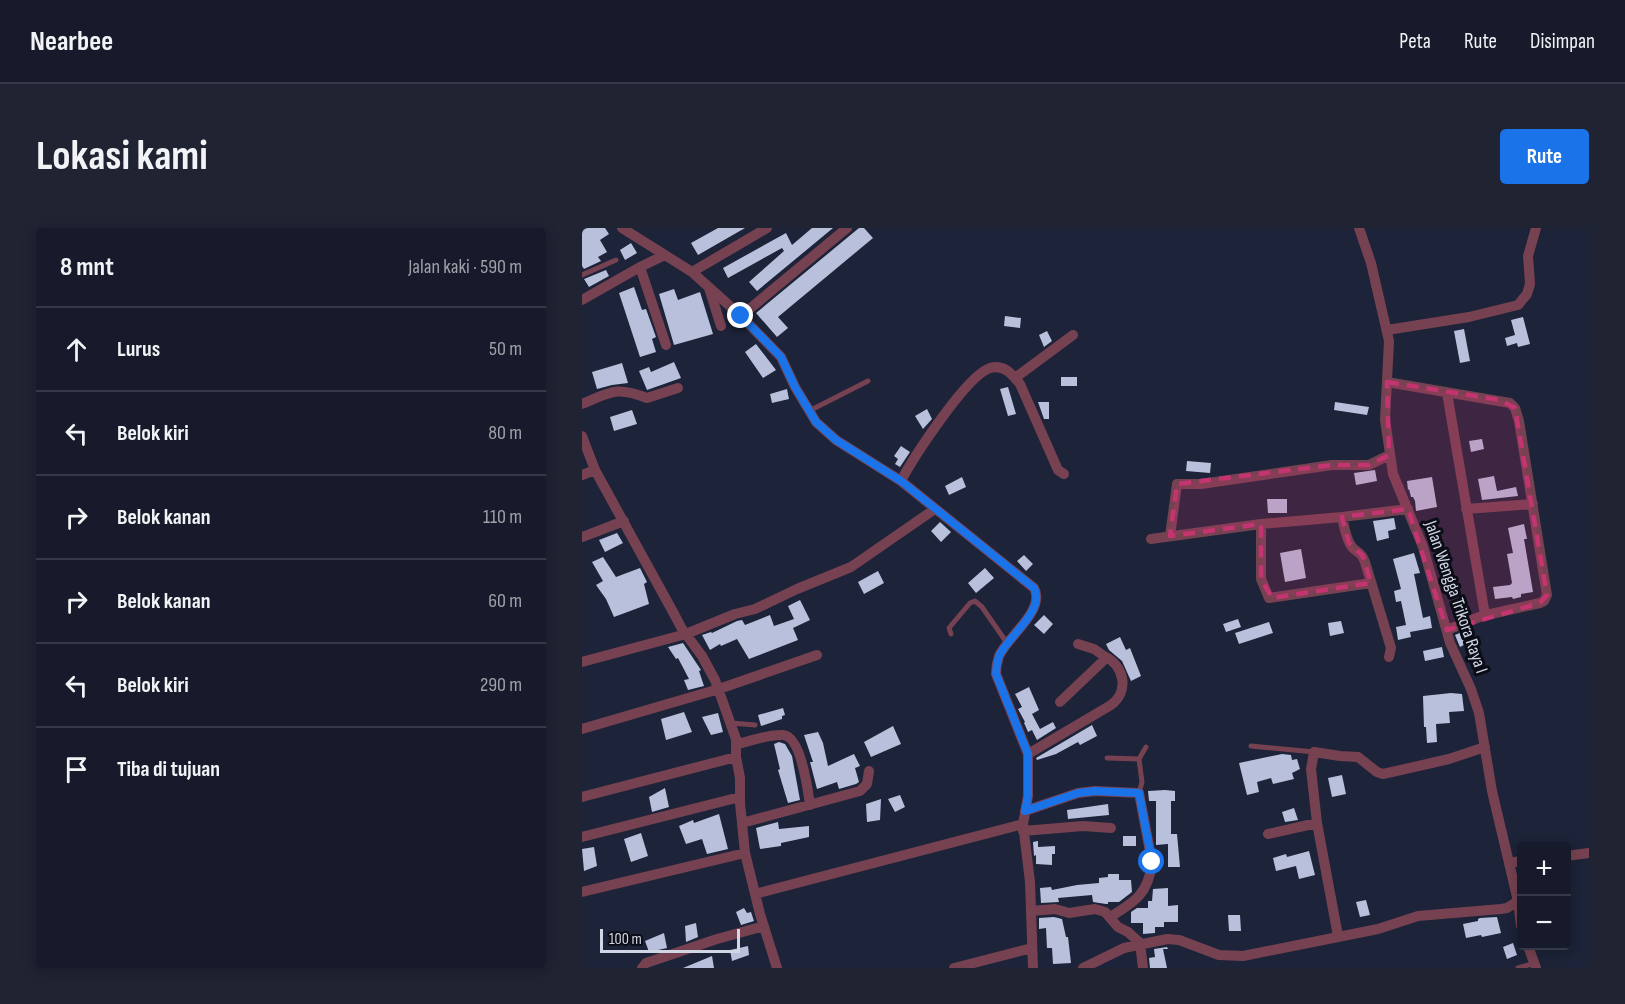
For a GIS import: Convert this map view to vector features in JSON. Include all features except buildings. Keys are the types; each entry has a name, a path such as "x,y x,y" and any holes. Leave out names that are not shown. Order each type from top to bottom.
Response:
{"street":[{"path":"622,228 692,273 741,316 781,357 795,387 816,422 836,440 901,481 1029,584 1037,593 1033,610 1007,643 996,663 996,674 1028,754 1028,796 1023,827 1030,882 1033,968"},
{"path":"692,273 767,228"},
{"path":"741,316 847,228"},
{"name":"Jalan Wengga Trikora Raya I","path":"1359,228 1371,263 1387,330 1389,361 1385,420 1389,455 1396,484 1423,547 1450,643 1476,705 1492,791 1517,897"},
{"path":"1387,330 1518,305 1527,294 1530,284 1528,256 1536,228"},
{"path":"582,300 665,255"},
{"path":"640,267 666,345"},
{"path":"709,288 721,326"},
{"path":"1016,378 1073,335"},
{"path":"901,481 953,402 980,374 989,369 1001,368 1016,378 1058,470 1064,474"},
{"path":"1387,382 1500,400 1510,403 1515,408 1519,420 1547,595 1540,603 1485,615 1447,630"},
{"path":"582,404 618,391 630,391 647,398 678,388"},
{"path":"1448,393 1485,615"},
{"path":"582,436 595,470 719,689 737,744 736,757 740,778 745,853 777,968"},
{"path":"1170,536 1177,484 1202,484 1332,465 1369,465 1389,455"},
{"path":"582,475 595,470"},
{"path":"1466,509 1533,504"},
{"path":"582,662 686,634 735,614 755,609 851,567 935,509"},
{"path":"1151,539 1261,524 1408,509"},
{"path":"1342,517 1349,543 1363,556 1391,648 1389,657"},
{"path":"582,537 624,521"},
{"path":"1261,524 1261,579 1269,598 1371,583"},
{"path":"1028,754 1119,698 1123,689 1118,668 1112,660 1094,649 1078,644"},
{"path":"582,729 719,689 817,655"},
{"path":"1060,702 1100,666 1104,656"},
{"path":"737,744 773,736 785,735 791,738 807,780 810,805"},
{"path":"1338,936 1317,823 1311,769 1314,752 1358,757 1383,774 1449,759 1485,747"},
{"path":"582,796 736,757"},
{"path":"742,823 860,791 867,784 869,771"},
{"path":"1025,811 1078,793 1095,791 1139,793 1152,862 1151,874 1139,897 1110,917"},
{"path":"582,837 740,797"},
{"path":"1268,834 1317,823"},
{"path":"755,894 1023,827 1111,828"},
{"path":"582,891 745,853"},
{"path":"1571,855 1589,853"},
{"path":"1509,863 1517,862"},
{"path":"1083,968 1116,951 1140,943 1173,939 1220,955 1243,956 1377,929 1418,916 1501,909 1510,907 1517,902"},
{"path":"1031,911 1055,909 1069,913 1095,909 1105,912 1118,927 1128,932 1140,943 1143,968"},
{"path":"642,968 646,963 764,926"},
{"path":"954,968 1032,948"},
{"path":"1530,950 1535,965"}],"lane":[{"path":"582,275 616,260"},
{"path":"810,411 868,381"},
{"path":"951,634 949,628 970,603 975,601 982,607 1007,643"},
{"path":"731,723 755,725"},
{"path":"1251,746 1314,752"},
{"path":"1139,793 1142,782 1138,759 1146,747"},
{"path":"1107,758 1138,759"},
{"path":"1518,968 1535,965"}],"highlighted area":[{"path":"1387,382 1500,400 1515,408 1547,595 1540,603 1447,630 1408,509 1342,517 1349,543 1363,556 1371,583 1272,598 1261,579 1261,524 1170,536 1177,484 1332,465 1369,465 1389,455"}],"route":[{"path":"741,316 781,357 795,387 816,422 836,440 901,481 1034,588 1037,593 1036,605 1007,643 996,663 996,674 1028,754 1028,796 1025,811 1063,796 1078,793 1095,791 1139,793 1152,862"}]}
